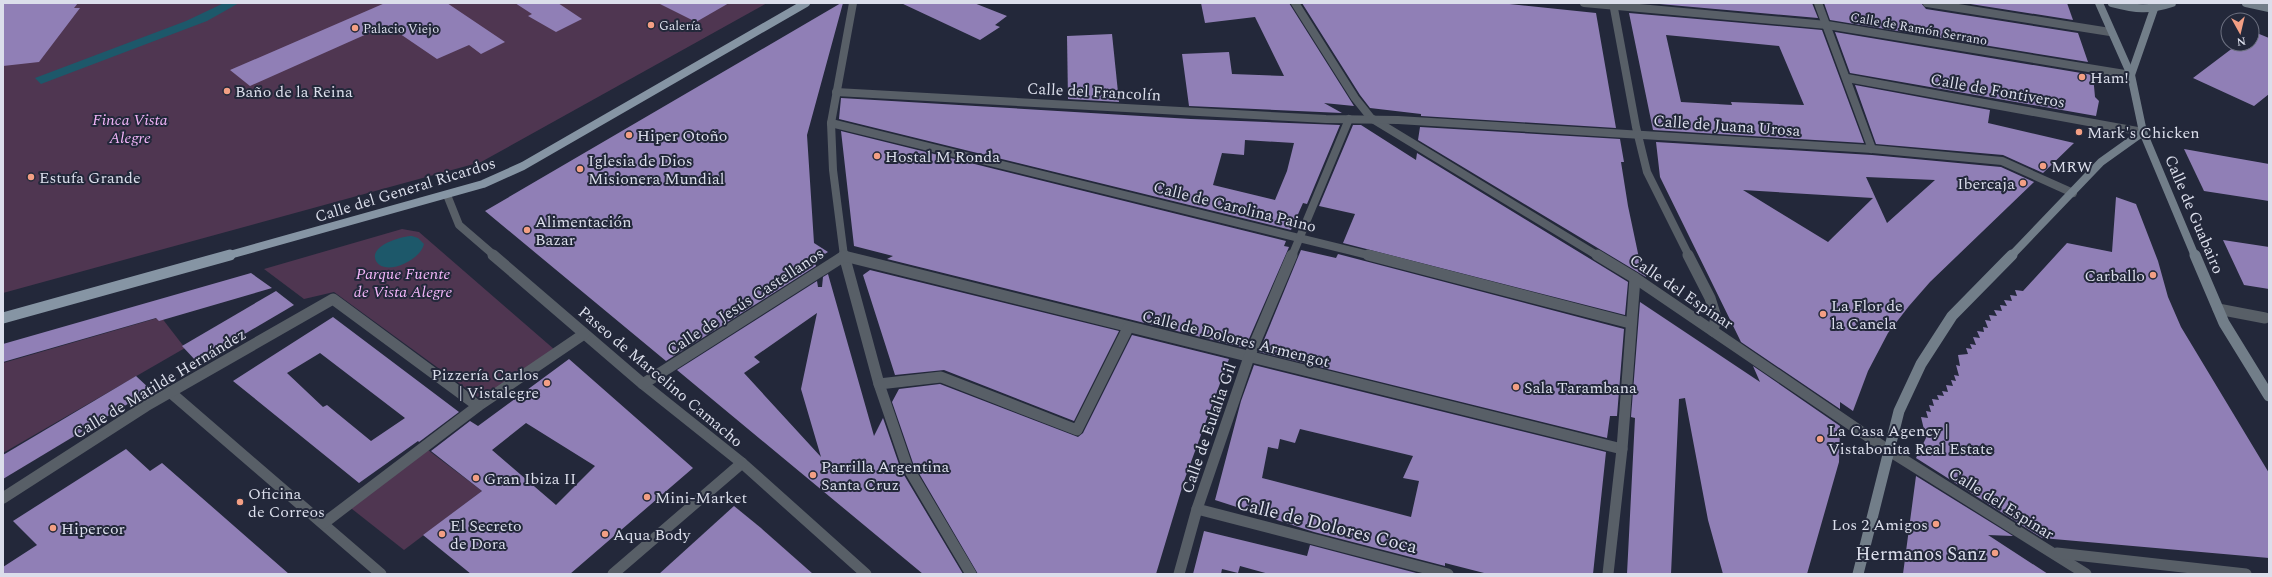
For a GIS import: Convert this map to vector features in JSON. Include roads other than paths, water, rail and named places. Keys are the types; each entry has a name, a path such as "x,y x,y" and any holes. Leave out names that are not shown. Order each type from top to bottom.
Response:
{"main road":[{"name":"Calle del General Ricardos","path":"3,318 483,184 523,166 806,3"}],"street":[{"path":"853,3 831,123 833,170 844,256 879,384 907,466 971,574"},
{"name":"Calle del Espinar","path":"1295,3 1355,98 1371,118 1635,278 1888,450 2086,574"},
{"name":"Calle de Ramón Serrano","path":"1584,3 1827,25 2131,76"},
{"path":"1818,3 1872,149"},
{"path":"1927,3 2110,32"},
{"name":"Calle de Guabairo","path":"2099,3 2110,32 2131,76 2143,132 2224,323 2269,396"},
{"path":"2112,3 2136,9 2154,9 2168,3"},
{"path":"2246,3 2269,8"},
{"path":"1614,5 1638,134 1647,172 1710,298 1716,317 1713,331"},
{"path":"2131,76 2154,9"},
{"name":"Calle de Fontiveros","path":"1847,78 2143,132"},
{"name":"Calle del Francolín","path":"836,92 1326,119 1371,118"},
{"name":"Calle de Juana Urosa","path":"1371,118 1872,149 2002,161 2074,193"},
{"name":"Calle de Eulalia Gil","path":"1179,574 1197,510 1249,357 1349,119"},
{"name":"Calle de Carolina Paino","path":"831,123 1300,237 1630,323"},
{"path":"1858,574 1899,411 1921,364 1952,316 2114,151 2143,132"},
{"name":"Paseo de Marcelino Camacho","path":"447,195 459,225 643,384 742,463 866,574"},
{"name":"Calle de Dolores Armengot","path":"844,256 1128,328 1622,449"},
{"name":"Calle de Jesús Castellanos","path":"643,384 844,256"},
{"path":"1608,574 1622,449 1630,323 1635,278"},
{"name":"Calle de Matilde Hernández","path":"3,498 170,392 333,299 478,406"},
{"path":"2218,309 2268,318"},
{"path":"879,384 941,377 974,388 1076,430 1128,328"},
{"path":"324,523 478,406 584,334"},
{"path":"170,392 324,523 381,574"},
{"path":"613,574 742,463"},
{"name":"Calle de Dolores Coca","path":"1197,510 1448,574"},
{"path":"2052,552 2098,559 2246,574"}],"water":[{"path":"224,3 239,3 207,21 41,84 35,78 186,21"},
{"path":"412,236 418,238 424,244 421,250 410,261 394,267 387,267 381,266 376,261 375,255 377,250 382,246 388,242"}],"place":[{"name":"Galería","path":"651,25"},
{"name":"Palacio Viejo","path":"355,28"},
{"name":"Ham!","path":"2082,77"},
{"name":"Baño de la Reina","path":"227,91"},
{"name":"Mark's Chicken","path":"2079,132"},
{"name":"Hiper Otoño","path":"629,135"},
{"name":"Hostal M Ronda","path":"877,156"},
{"name":"MRW","path":"2043,166"},
{"name":"Iglesia de Dios Misionera Mundial","path":"580,169"},
{"name":"Estufa Grande","path":"31,177"},
{"name":"Ibercaja","path":"2023,183"},
{"name":"Alimentación Bazar","path":"527,230"},
{"name":"Carballo","path":"2153,275"},
{"name":"La Flor de la Canela","path":"1823,314"},
{"name":"Pizzería Carlos | Vistalegre","path":"547,383"},
{"name":"Sala Tarambana","path":"1516,387"},
{"name":"La Casa Agency | Vistabonita Real Estate","path":"1820,439"},
{"name":"Parrilla Argentina Santa Cruz","path":"813,475"},
{"name":"Gran Ibiza II","path":"476,478"},
{"name":"Mini-Market","path":"647,497"},
{"name":"Oficina de Correos","path":"240,502"},
{"name":"Los 2 Amigos","path":"1936,524"},
{"name":"Hipercor","path":"53,528"},
{"name":"El Secreto de Dora","path":"442,534"},
{"name":"Aqua Body","path":"605,534"},
{"name":"Hermanos Sanz","path":"1995,553"}],"park label":[{"name":"Finca Vista Alegre","path":"130,128"},
{"name":"Parque Fuente de Vista Alegre","path":"403,282"}]}
